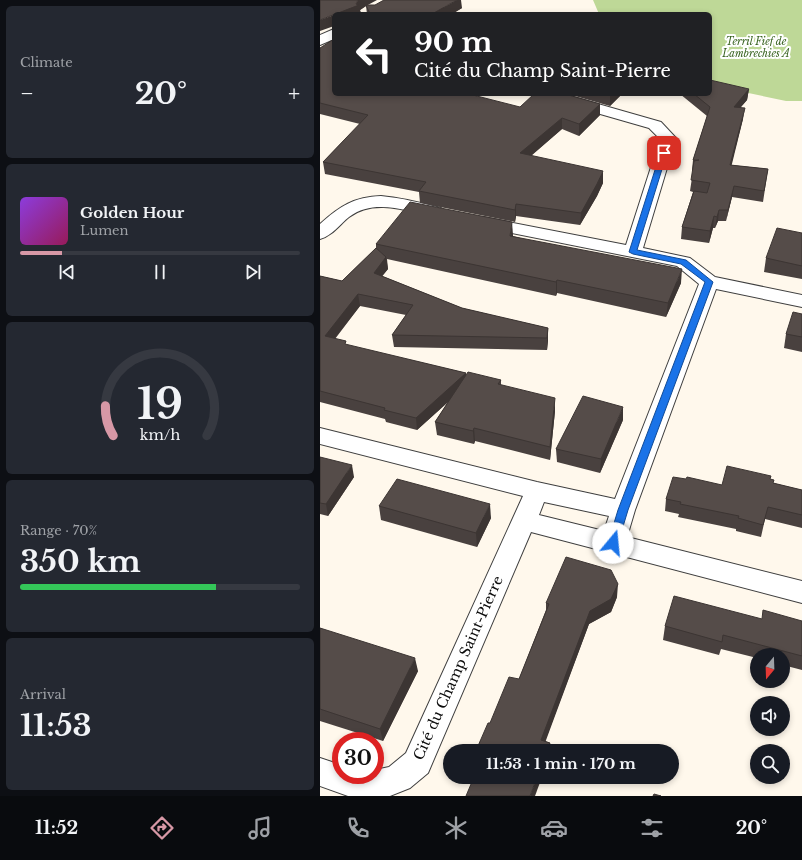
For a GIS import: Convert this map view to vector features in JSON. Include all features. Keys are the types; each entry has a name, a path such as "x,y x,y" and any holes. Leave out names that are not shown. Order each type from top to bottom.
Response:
{"street":[{"path":"320,41 332,34"},
{"path":"553,96 656,125 668,138 633,252"},
{"path":"320,233 351,208 363,203 377,201 683,262 709,282 802,301"},
{"path":"613,543 623,510 709,282"},
{"path":"320,436 537,491 623,510"},
{"name":"Cité du Champ Saint-Pierre","path":"320,772 362,786 383,784 399,778 417,763 537,491"},
{"path":"524,521 802,592"}],"green space":[{"name":"Terril Fief de Lambrechies A","path":"593,0 802,0 802,101 786,101 712,85 712,12 598,12"}],"building":[{"path":"320,0 358,0 356,4 359,5 341,12 332,12 332,15 320,20"},
{"path":"384,0 457,0 436,12 369,12 366,5 375,5"},
{"path":"332,40 332,96 477,96 520,107 532,96 572,96 600,104 579,124 562,118 520,153 603,171 581,213 516,204 515,210 419,191 426,182 323,162 368,115 320,103 320,48"},
{"path":"712,80 749,89 734,107 745,108 730,165 768,169 764,191 734,186 728,210 719,210 717,217 714,216 710,231 682,227 694,191 707,193 710,183 691,180 694,161 699,160 693,160 710,107 696,96 712,96"},
{"path":"410,202 512,222 510,236 682,269 668,303 557,280 556,282 376,244"},
{"path":"777,228 802,233 802,266 766,258"},
{"path":"376,248 386,257 374,273 462,308 548,328 547,338 392,335 413,305 358,294 325,336 346,341 345,344 466,373 416,418 384,410 385,408 320,391 320,276 342,281"},
{"path":"793,312 802,314 802,337 786,334"},
{"path":"468,372 501,380 498,384 555,398 550,447 474,428 473,431 435,422"},
{"path":"583,396 623,407 601,459 556,449"},
{"path":"320,457 352,465 326,504 320,503"},
{"path":"727,466 771,476 770,479 774,480 773,483 802,490 802,515 768,507 763,525 738,518 739,516 680,504 681,502 666,499 673,477 686,479 687,477 722,485"},
{"path":"397,479 490,504 476,533 379,506"},
{"path":"566,557 611,570 618,584 611,599 590,611 541,740 550,744 479,744 488,723 490,723 509,677 519,679 549,604 546,603"},
{"path":"674,596 762,619 763,610 802,621 802,656 790,653 790,648 772,648 723,635 722,642 665,626"},
{"path":"320,628 415,658 380,729 320,709"},
{"path":"471,784 534,784 530,796 466,796"}],"route":[{"path":"613,543 623,510 709,282 683,262 633,252 664,153"}]}
